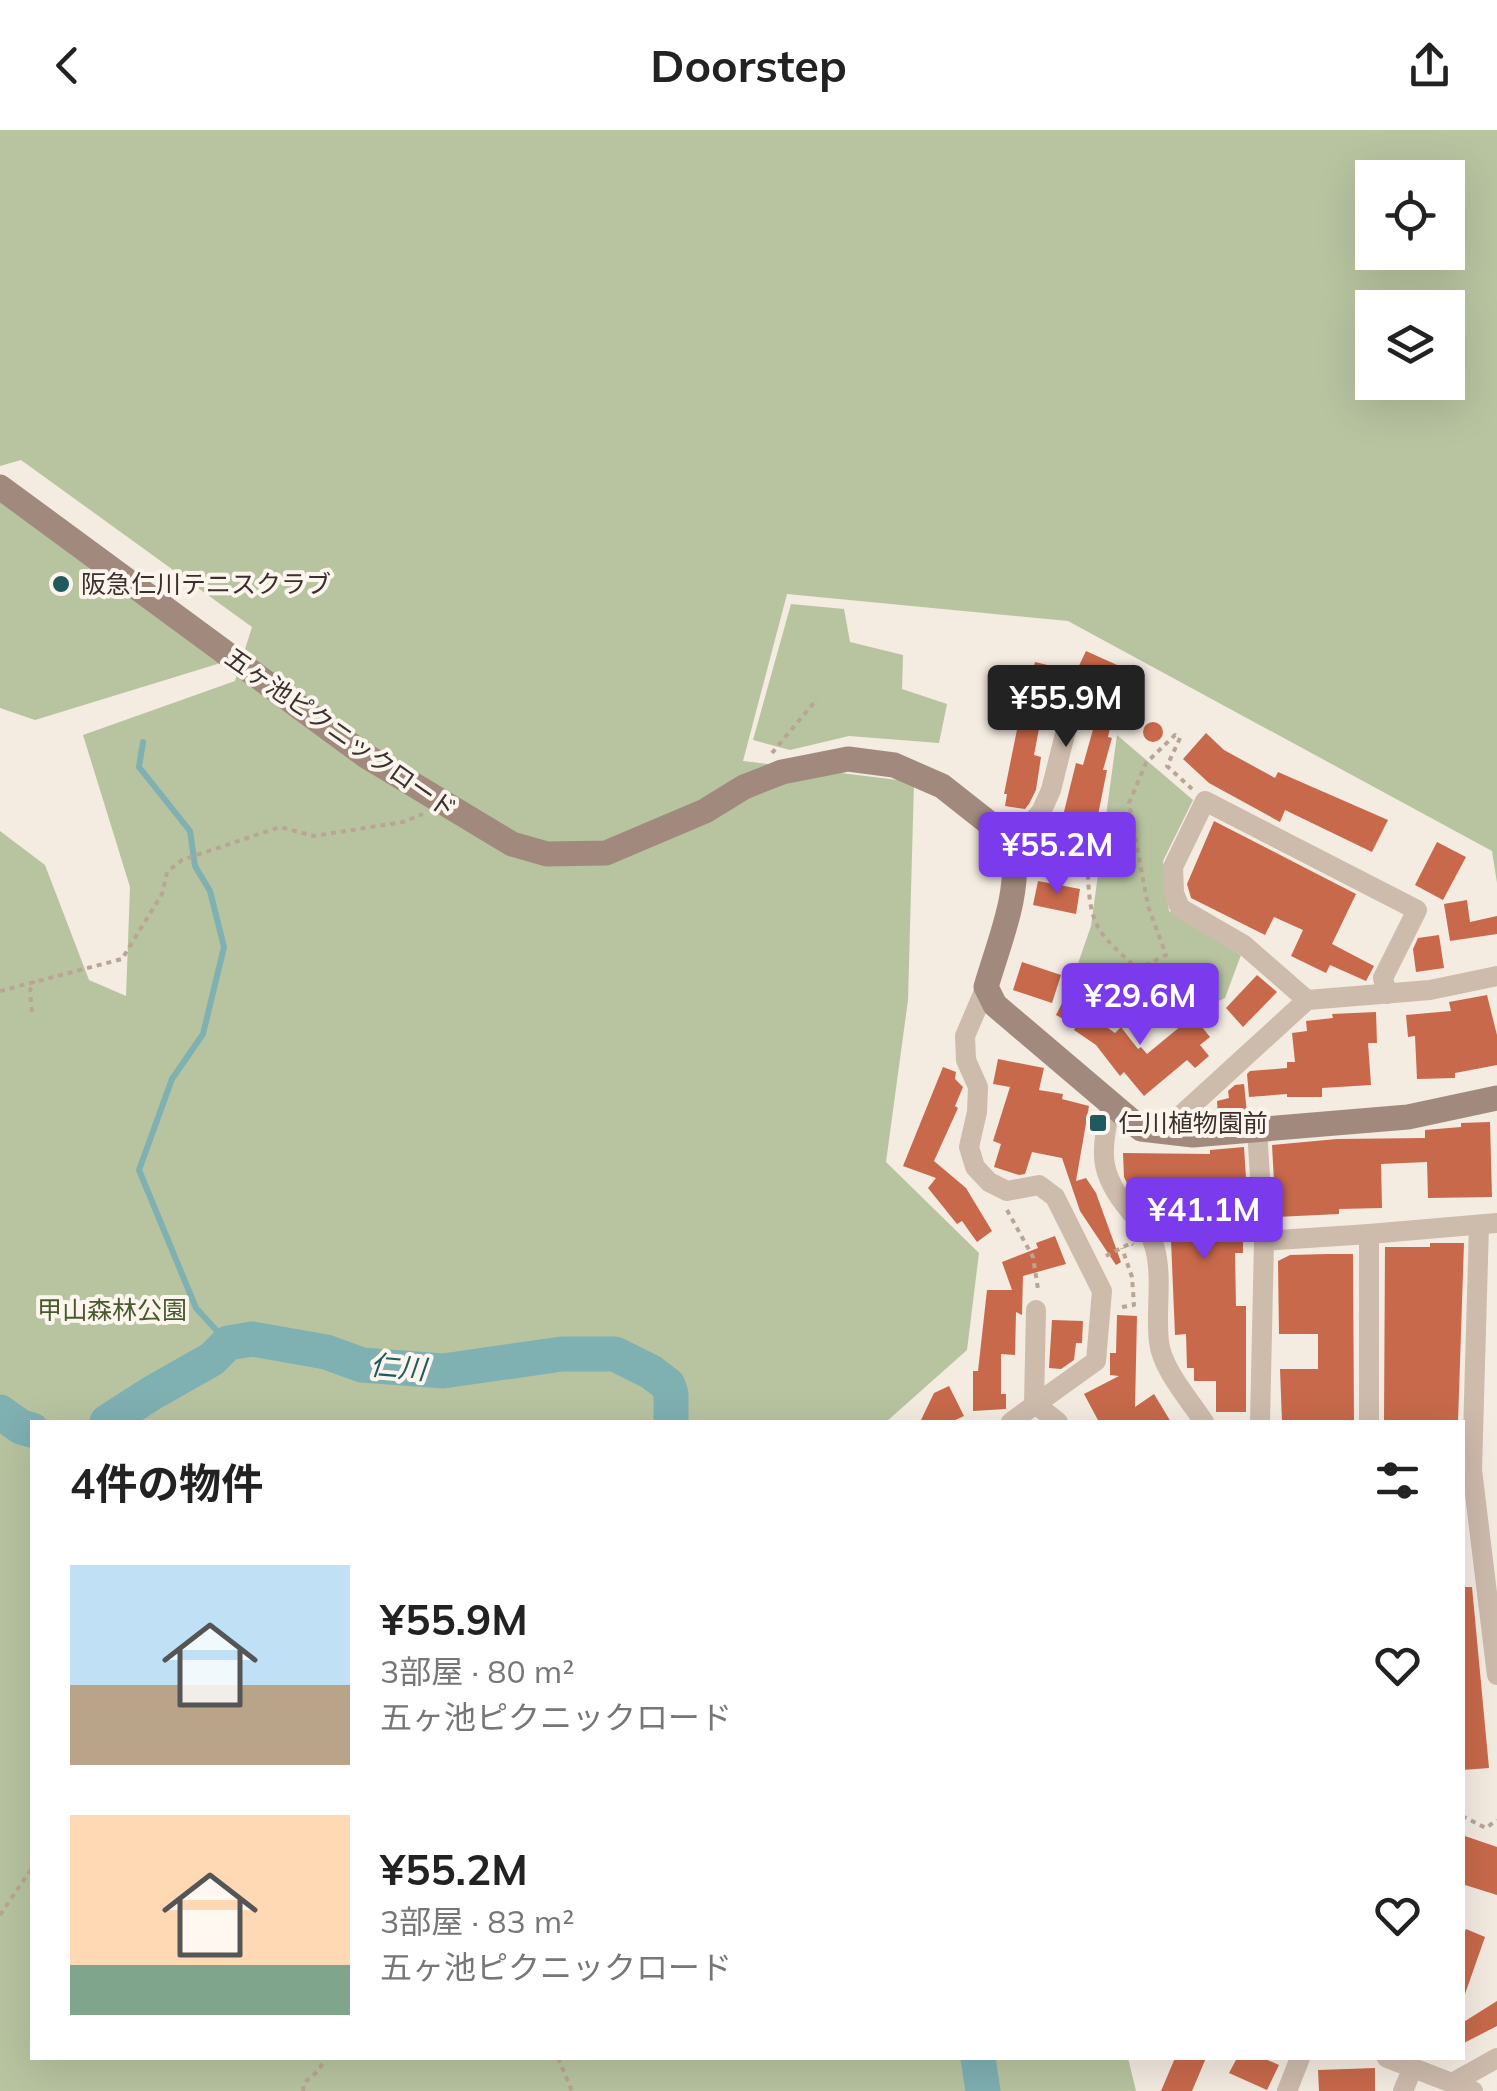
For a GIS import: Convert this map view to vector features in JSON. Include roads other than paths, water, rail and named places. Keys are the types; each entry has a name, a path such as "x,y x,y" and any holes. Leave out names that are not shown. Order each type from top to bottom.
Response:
{"street":[{"name":"五ヶ池ピクニックロード","path":"0,487 366,756 512,844 547,854 606,853 782,772 848,758 894,765 942,786 1015,855"},
{"path":"1013,1420 1096,1362 1102,1290 1055,1197 1039,1185 1007,1191 990,1182 975,1167 968,1146 978,1087 966,1060 965,1036 986,987 1014,895 1015,855 1051,790 1066,730"},
{"path":"1307,1000 1244,945 1180,908 1174,893 1174,867 1205,802 1418,910 1383,978 1387,994"},
{"path":"1141,1129 1178,1118 1307,1000 1430,990 1497,976"},
{"path":"986,987 995,1005 1141,1129 1193,1134 1408,1117 1497,1098"},
{"path":"1111,1104 1102,1166 1114,1192 1152,1237 1158,1263 1159,1345 1164,1360 1203,1420"},
{"path":"1257,1130 1264,1240 1260,1420"},
{"path":"1264,1240 1488,1224 1472,1470 1491,1586 1497,1675"},
{"path":"1370,1234 1370,1420"},
{"path":"1034,1403 1036,1310"},
{"path":"1034,1403 1055,1420"},
{"path":"1465,1590 1491,1586"},
{"path":"1393,2060 1467,2088 1497,2058"},
{"path":"1286,2091 1299,2060"},
{"path":"1403,2091 1413,2067"}],"waterway":[{"path":"143,742 139,767 190,831 195,866 210,891 224,947 203,1034 172,1079 139,1170 196,1308 228,1343"},
{"name":"仁川","path":"110,1420 212,1359 228,1343 252,1339 326,1352 362,1365 443,1371 562,1354 615,1354 668,1385 671,1420"},
{"name":"仁川","path":"0,1412 30,1429"},
{"name":"仁川","path":"978,2060 983,2091"}],"place":[{"name":"阪急仁川テニスクラブ","path":"61,584"},
{"name":"仁川植物園前","path":"1098,1123"}],"park label":[{"name":"甲山森林公園","path":"112,1310"}]}
